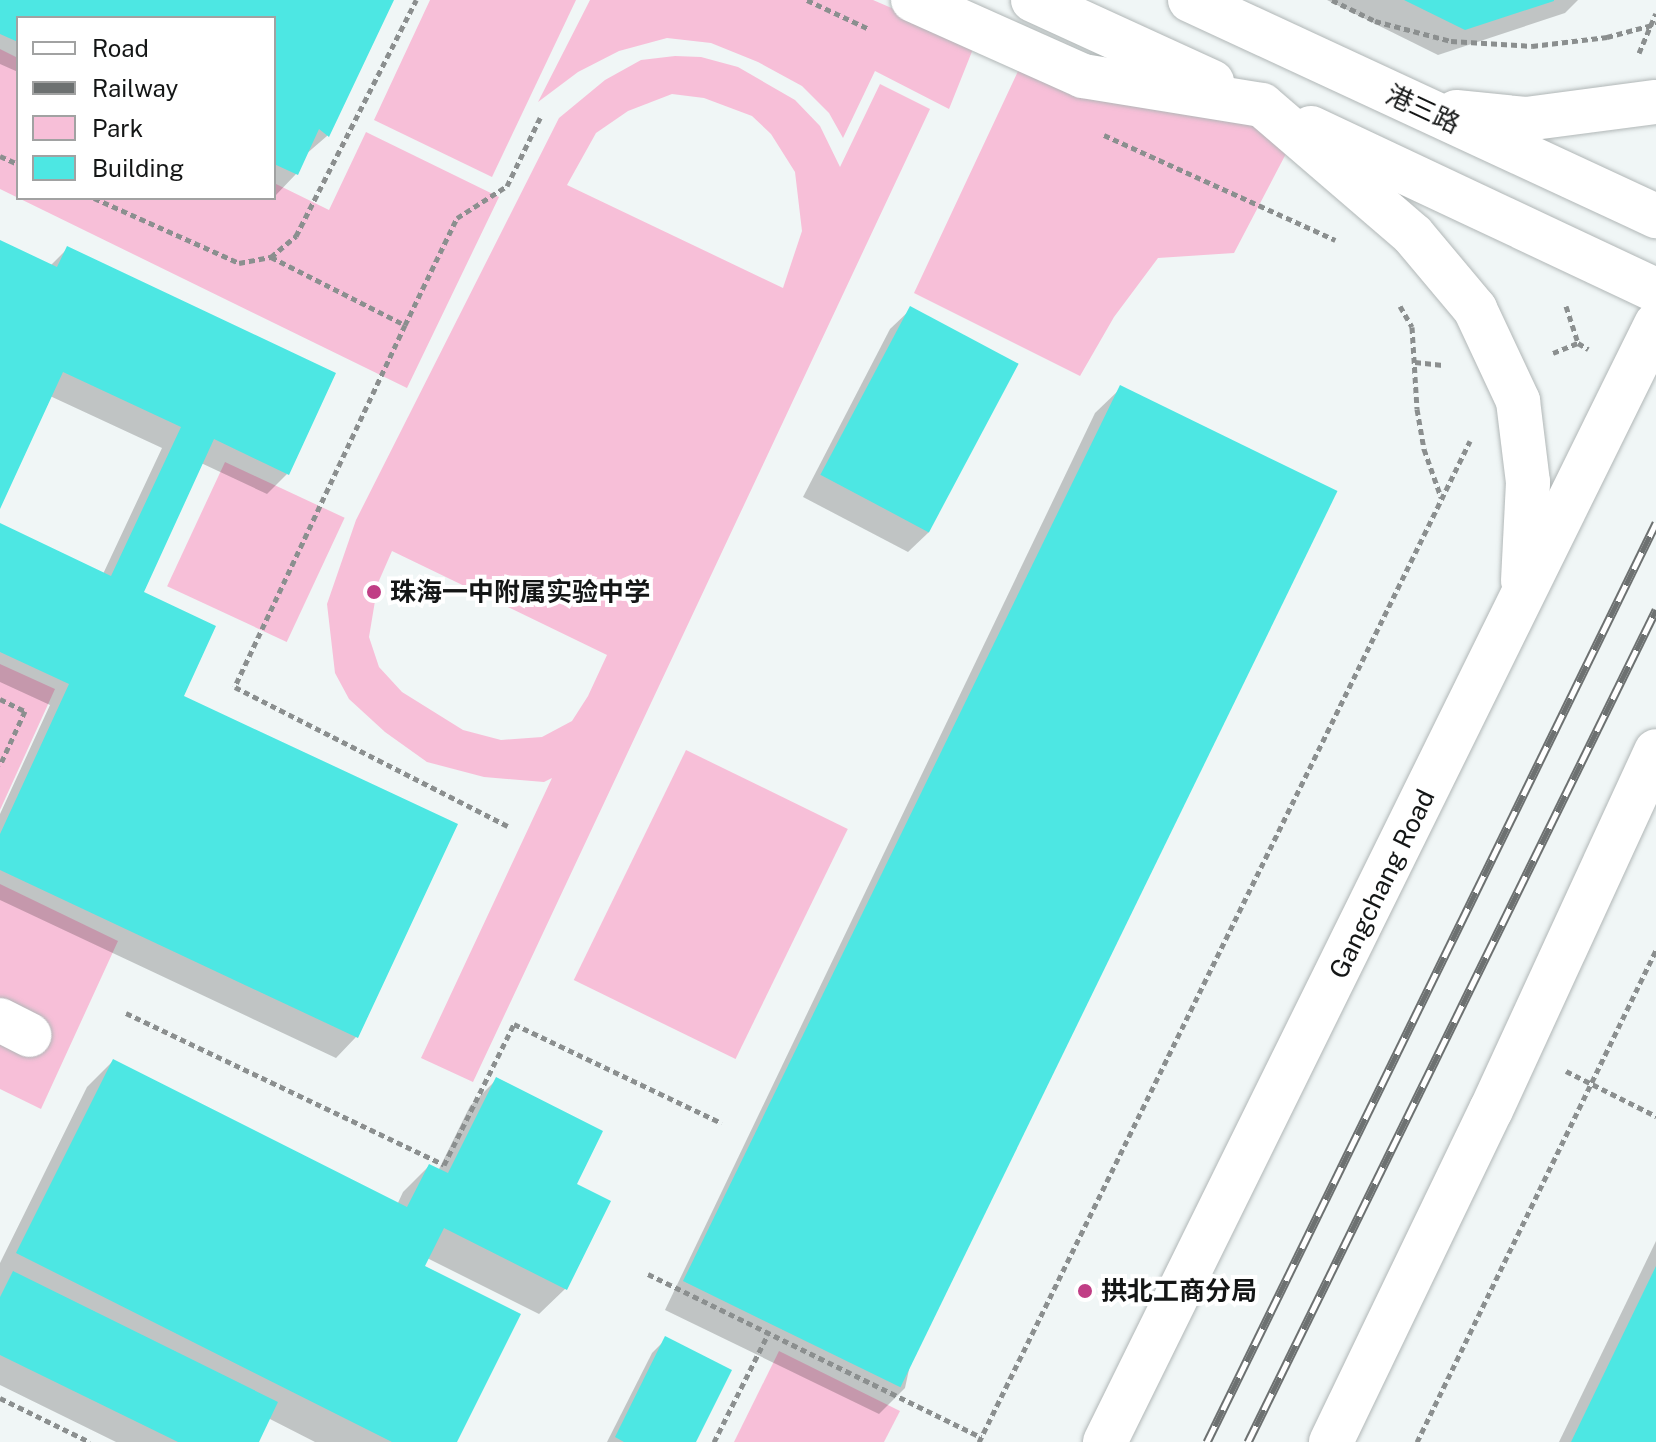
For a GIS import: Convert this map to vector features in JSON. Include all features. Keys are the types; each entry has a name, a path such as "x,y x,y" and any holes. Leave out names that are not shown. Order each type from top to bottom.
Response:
{"main road":[{"path":"913,0 1083,76 1262,105 1413,235 1475,309 1518,401 1528,482 1522,600"},
{"path":"1033,0 1656,290"},
{"name":"港三路","path":"1190,0 1656,216"},
{"path":"1214,0 1284,44"},
{"path":"1426,109 1526,119 1656,102"},
{"name":"Gangchang Road","path":"1105,1442 1656,324"},
{"path":"1331,1442 1491,1110 1656,751"}],"path":[{"path":"98,200 239,263 271,257 296,236 416,0"},
{"path":"807,0 879,33"},
{"path":"1332,0 1375,21 1451,41 1532,46 1607,37 1656,24"},
{"path":"508,826 235,687 457,218 507,186 540,118"},
{"path":"1096,132 1343,244"},
{"path":"271,257 405,325"},
{"path":"648,1274 980,1440 1441,498 1424,449 1417,409 1412,327 1393,293"},
{"path":"0,699 25,711 0,765"},
{"path":"1417,1442 1656,950"},
{"path":"126,1013 444,1165 514,1024 722,1123"},
{"path":"1558,1067 1656,1116"},
{"path":"714,1442 768,1334"},
{"path":"0,1398 90,1442"}],"green space":[{"path":"430,0 576,0 492,177 374,120"},
{"path":"590,0 873,0 975,44 949,109 875,71 843,138 829,113 802,86 758,62 711,43 667,38 619,51 578,72 538,102"},
{"path":"0,49 16,57 16,197 0,189"},
{"path":"701,57 738,67 795,100 820,126 840,167 880,84 930,109 473,1082 421,1058 552,778 544,782 484,777 427,762 385,732 349,699 335,673 327,604 356,520 559,118 605,80 641,60","holes":["672,94 704,98 752,116 771,134 795,172 802,231 783,288 567,185 596,133 628,111","392,551 607,655 588,696 572,721 542,737 501,740 463,730 402,692 379,667 369,637 378,583"]},
{"path":"1019,69 1256,116 1290,146 1234,253 1158,258 1114,317 1080,376 914,293"},
{"path":"366,132 499,197 407,388 22,200 276,200 276,184 329,210"},
{"path":"225,462 345,518 287,642 167,586"},
{"path":"0,664 55,689 0,810"},
{"path":"686,750 848,829 736,1059 574,980"},
{"path":"0,884 118,941 41,1109 0,1089"},
{"path":"779,1351 900,1411 884,1442 734,1442"}],"building":[{"path":"0,0 394,0 329,137 319,129 298,175 276,165 276,16 16,16 16,41 0,34"},
{"path":"1404,0 1554,0 1554,1 1465,30"},
{"path":"0,240 57,267 67,246 336,373 289,475 214,439 144,592 216,626 184,696 458,824 358,1038 0,870 0,834 69,684 0,652 0,523 111,576 181,427 63,372 0,509"},
{"path":"910,306 1019,364 929,532 820,475"},
{"path":"1120,385 1338,491 900,1387 683,1281"},
{"path":"113,1059 407,1207 429,1164 448,1173 496,1077 603,1131 577,1184 611,1201 567,1290 444,1228 425,1266 521,1314 457,1442 392,1442 16,1253"},
{"path":"1656,1266 1656,1442 1571,1442"},
{"path":"13,1271 278,1402 259,1442 178,1442 0,1355 0,1297"},
{"path":"665,1336 732,1370 696,1442 624,1442 615,1437"}],"railway":[{"path":"1207,1442 1656,523"},
{"path":"1248,1442 1656,610"}],"place":[{"name":"珠海一中附属实验中学","path":"374,592"},
{"name":"拱北工商分局","path":"1085,1291"}]}
